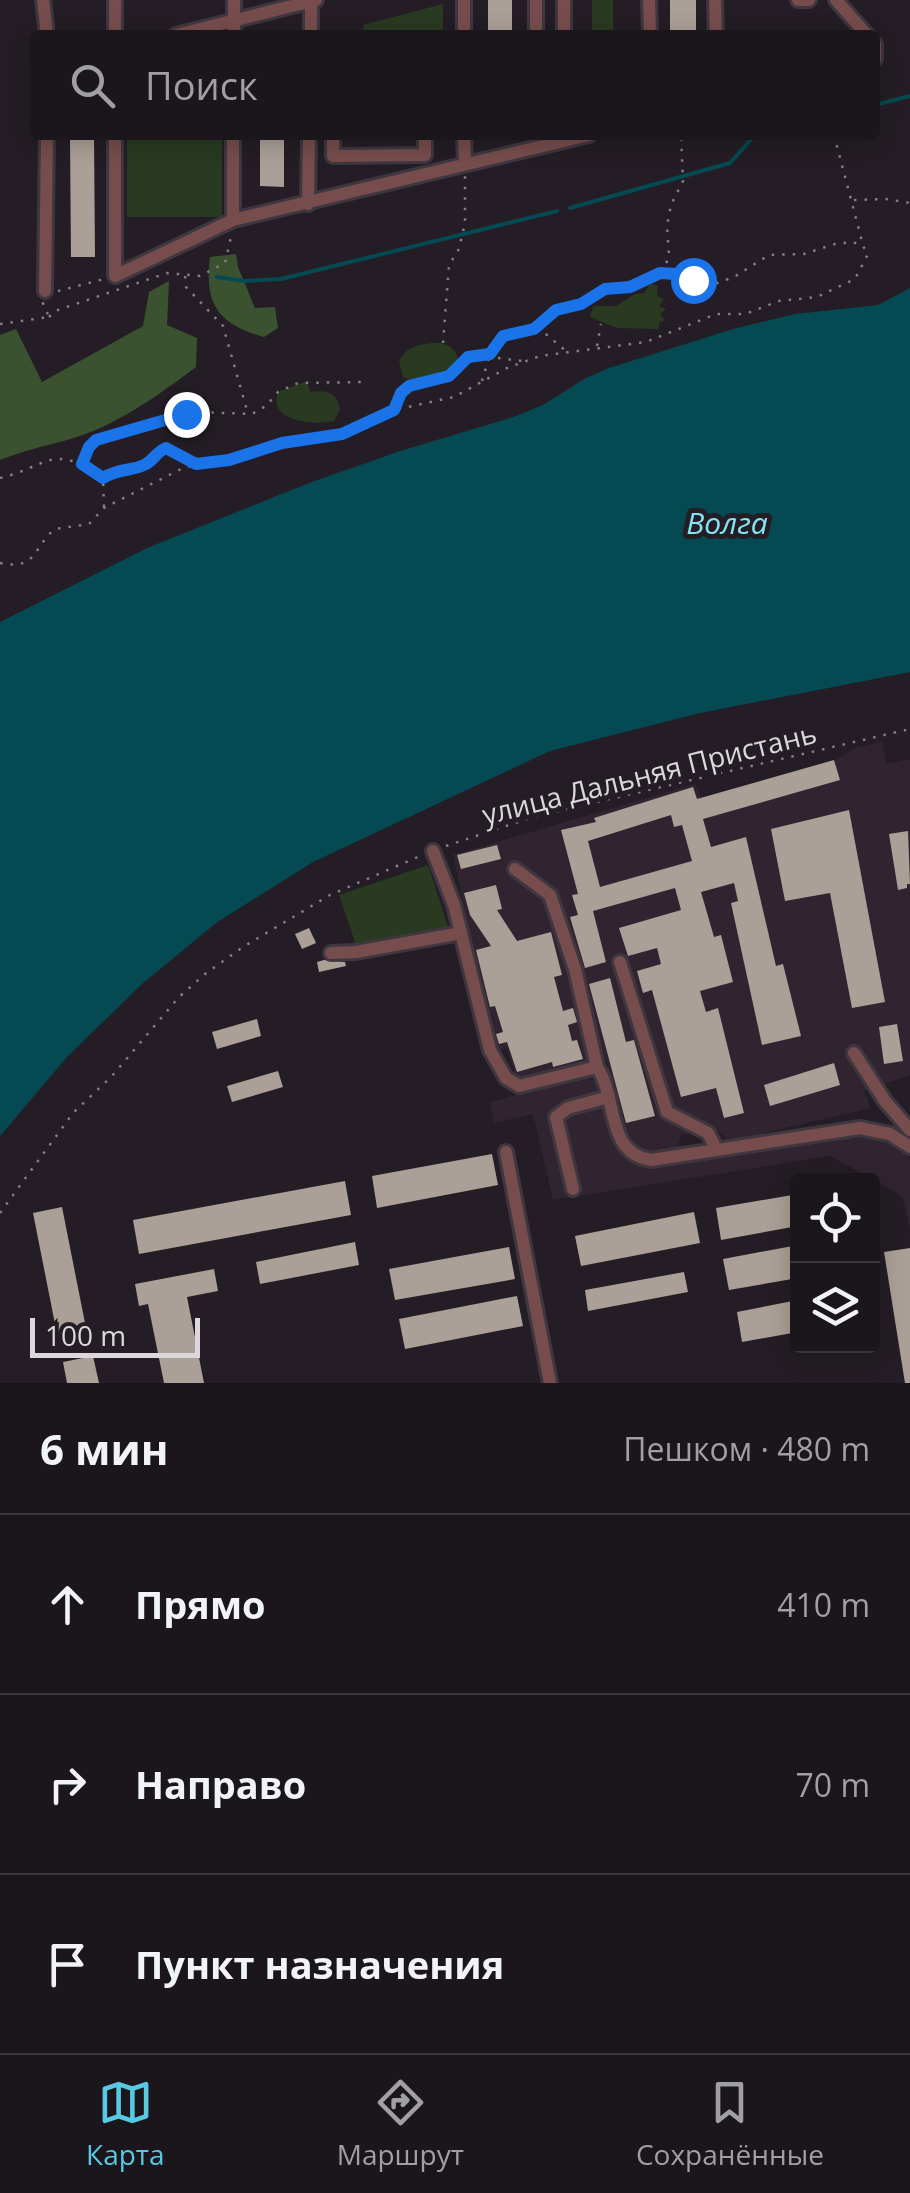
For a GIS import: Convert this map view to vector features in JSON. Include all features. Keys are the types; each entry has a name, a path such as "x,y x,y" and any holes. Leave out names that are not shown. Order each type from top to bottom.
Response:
{"street":[{"path":"43,0 46,30"},
{"path":"115,0 115,30"},
{"path":"234,0 234,28 313,0 311,30"},
{"path":"464,0 464,30"},
{"path":"536,0 536,30"},
{"path":"564,0 564,30"},
{"path":"650,0 650,30"},
{"path":"716,0 716,30"},
{"path":"798,0 809,0"},
{"path":"836,0 863,30"},
{"path":"45,291 46,140"},
{"path":"115,140 115,276 233,220 464,164 536,142"},
{"path":"233,220 234,140"},
{"path":"308,204 309,140"},
{"path":"333,140 333,156 425,155 425,140"},
{"path":"464,140 464,164"},
{"path":"382,156 382,184"},
{"path":"434,850 461,934 490,1050 506,1078 518,1086 597,1067"},
{"path":"515,869 550,896 579,984 597,1067 605,1079 618,1136 637,1158 651,1160 860,1128 890,1134 910,1148"},
{"path":"331,953 461,934"},
{"path":"620,962 668,1112 708,1132 717,1150"},
{"path":"854,1053 910,1130"},
{"path":"573,1189 556,1117 568,1108 609,1097"},
{"path":"506,1152 550,1383"}],"path":[{"path":"664,272 669,256 667,226 671,205 684,181 681,140"},
{"path":"0,563 12,565 33,558 55,529 84,526 104,508 168,473 282,443 326,440 394,410 454,397 524,361 566,351 646,342 716,314 745,314 779,300 816,297 855,278 868,254 835,140"},
{"path":"444,343 449,265 459,249 465,223 464,164"},
{"path":"852,200 910,203"},
{"path":"0,324 49,316 167,273 200,276 224,262 233,220"},
{"path":"534,329 556,310 581,304 605,289 630,287 664,272 702,283 717,283 769,255 804,254 853,242 863,246"},
{"path":"184,274 186,288 223,326 248,415"},
{"path":"49,316 39,293 115,276"},
{"path":"596,348 602,324"},
{"path":"482,382 490,354 503,336 541,330 566,351"},
{"path":"394,410 401,393 409,386 449,376 468,357 490,354 524,361"},
{"path":"82,464 92,442 106,437 197,412 248,415 258,412 278,392 298,383 366,382"},
{"path":"103,478 142,466 166,448 196,464"},
{"path":"0,478 52,460 74,460 103,478"},
{"path":"103,478 104,508"},
{"name":"улица Дальняя Пристань","path":"0,1213 73,1113 112,1076 179,997 243,947 330,895 434,850 533,817 910,729"}],"shaded area":[{"path":"882,742 887,764 910,759 910,1075 864,1091 871,1108 730,1141 718,1131 681,1135 677,1149 647,1153 629,1142 606,1059 517,1080 507,1048 488,1056 490,1028 453,855 695,784 703,802"},
{"path":"572,1080 598,1081 614,1146 630,1162 644,1166 838,1137 890,1139 910,1160 910,1228 904,1201 880,1184 880,1173 861,1173 830,1156 553,1200 533,1114 494,1123 490,1102"}],"green space":[{"path":"592,0 613,0 613,30 592,30"},
{"path":"443,4 443,30 364,30 363,25"},
{"path":"127,140 222,140 222,217 127,217"},
{"path":"236,254 255,308 275,307 278,328 264,337 235,326 212,300 210,257"},
{"path":"169,281 167,325 197,338 196,367 119,419 85,434 0,460 0,335 16,329 42,382 143,326 149,292"},
{"path":"650,283 658,286 657,296 664,299 659,306 666,309 660,314 665,320 659,323 659,329 617,328 590,317 593,306 616,306 635,294 645,293"},
{"path":"440,343 454,350 458,366 447,376 414,382 403,377 399,362 406,352"},
{"path":"307,381 310,392 326,392 336,399 340,409 334,421 305,422 279,409 278,392"},
{"path":"428,865 449,929 356,945 339,895"}],"water":[{"name":"Волга","path":"910,288 910,672 700,713 550,751 313,862 216,923 142,984 67,1057 0,1136 0,622 147,548 309,483 513,417 609,368 795,314 878,305"}],"building":[{"path":"488,0 512,0 512,30 488,30"},
{"path":"670,0 696,0 696,30 670,30"},
{"path":"70,140 94,140 95,257 71,257"},
{"path":"260,140 284,140 284,187 260,186"},
{"path":"834,760 840,780 703,819 711,847 746,837 776,966 783,964 801,1036 762,1045 731,903 738,901 734,883 701,892 714,937 721,935 733,982 700,991 706,1012 718,1008 744,1113 724,1118 716,1088 681,1097 652,990 643,993 637,971 661,964 657,948 628,956 619,928 681,910 675,888 593,911 606,962 585,968 570,917 578,915 572,895 578,894 561,830 596,822 594,818 693,787 697,799","holes":["671,815 674,827 682,825 692,861 600,887 588,841"]},
{"path":"849,810 885,1002 852,1008 830,893 785,901 771,829"},
{"path":"908,831 910,884 898,890 889,834"},
{"path":"497,845 501,859 461,869 457,855"},
{"path":"496,885 502,909 497,910 517,941 551,932 562,975 554,977 563,1011 573,1008 577,1022 568,1025 583,1059 553,1067 552,1062 517,1072 507,1042 499,1044 496,1034 503,1032 495,1006 490,1007 476,950 491,946 470,915 464,893"},
{"path":"309,928 316,943 302,949 295,934"},
{"path":"317,962 345,962 346,966 319,972"},
{"path":"610,978 626,1042 634,1040 655,1116 626,1123 589,984"},
{"path":"257,1019 261,1036 217,1049 212,1032"},
{"path":"897,1024 903,1061 884,1064 879,1027"},
{"path":"834,1063 840,1085 770,1106 764,1085"},
{"path":"278,1071 283,1087 232,1102 227,1086"},
{"path":"492,1154 498,1185 377,1208 372,1176"},
{"path":"345,1181 351,1215 139,1254 133,1220"},
{"path":"790,1195 790,1227 721,1240 716,1208"},
{"path":"62,1207 86,1328 57,1334 33,1213"},
{"path":"694,1212 700,1243 581,1266 575,1236"},
{"path":"355,1242 359,1265 260,1284 256,1262"},
{"path":"790,1246 790,1279 729,1290 723,1259"},
{"path":"509,1247 515,1279 395,1300 389,1269"},
{"path":"910,1248 910,1383 905,1383 884,1252"},
{"path":"214,1269 218,1291 187,1297 204,1383 164,1383 148,1304 139,1306 135,1284"},
{"path":"684,1272 688,1292 588,1311 585,1290"},
{"path":"517,1296 523,1326 405,1349 399,1319"},
{"path":"790,1302 790,1333 742,1342 737,1312"},
{"path":"93,1356 99,1383 67,1383 63,1362"}],"waterway":[{"path":"880,104 910,96"},
{"path":"570,208 730,163 751,140"},
{"path":"217,277 245,281 281,279 557,211"}],"route":[{"path":"186,414 96,440 82,464 103,478 147,464 154,454 166,448 196,464 229,460 282,443 326,440 394,410 401,393 409,386 449,376 468,357 490,354 503,336 534,329 556,310 586,302 605,289 630,287 660,273 693,280"}]}
